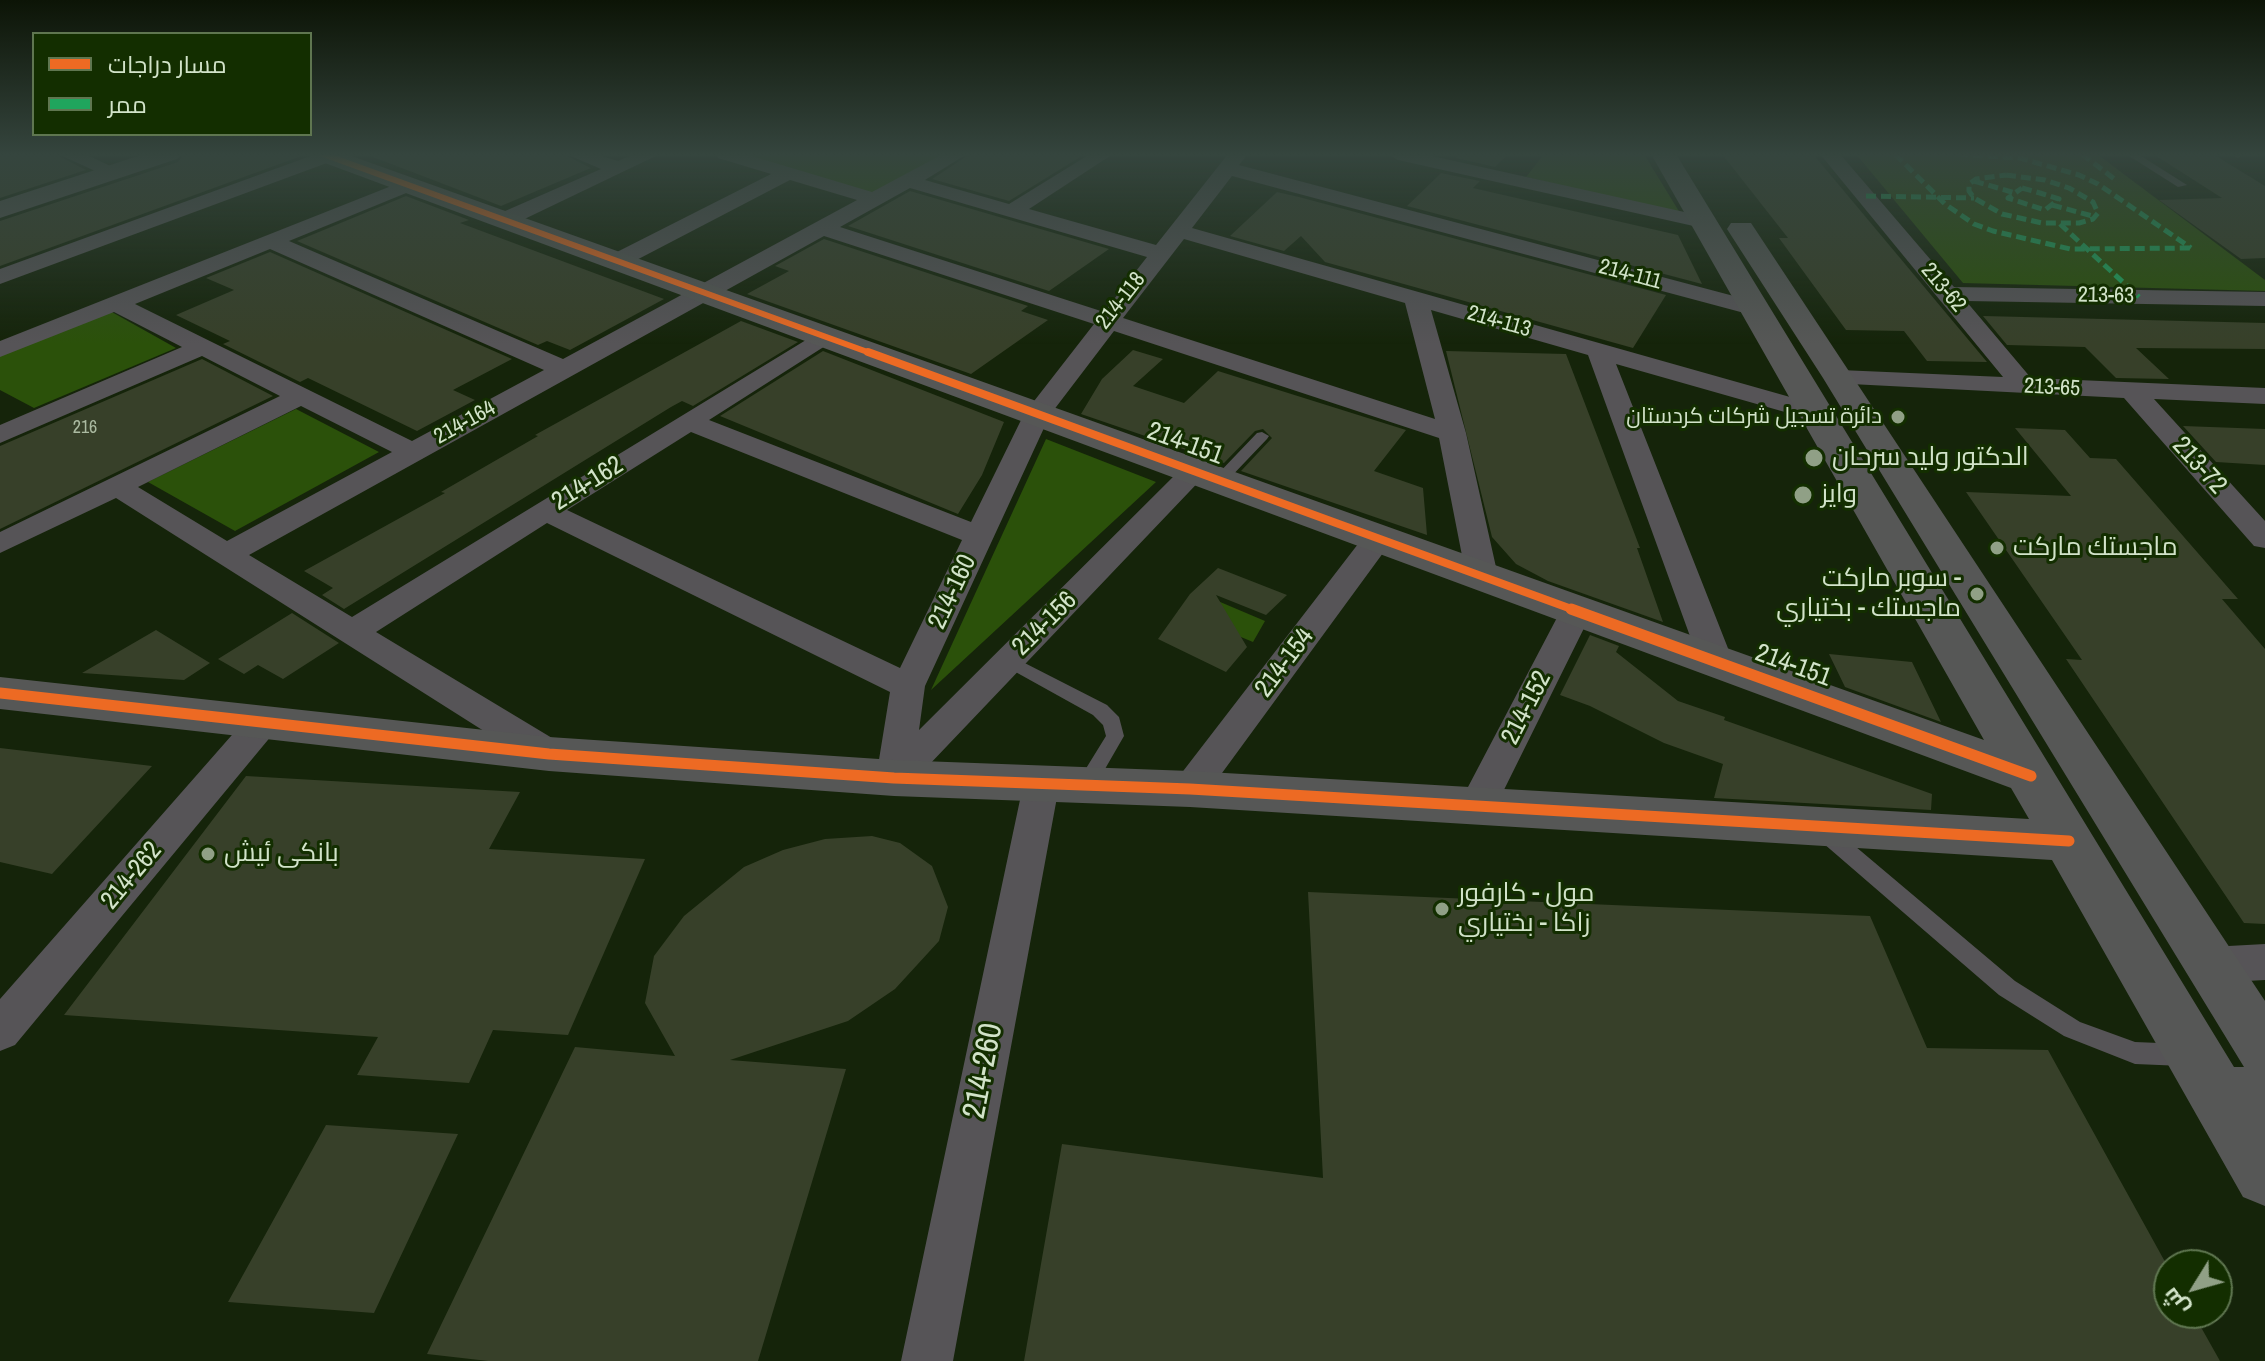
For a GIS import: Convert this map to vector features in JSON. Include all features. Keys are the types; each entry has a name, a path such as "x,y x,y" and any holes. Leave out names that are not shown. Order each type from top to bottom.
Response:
{"street":[{"path":"0,277 158,218"},
{"path":"0,350 329,218"},
{"name":"214-151","path":"497,218 2031,776"},
{"path":"504,220 509,218"},
{"path":"617,261 702,218"},
{"name":"214-164","path":"227,554 841,218"},
{"path":"1039,218 1159,253"},
{"name":"214-118","path":"1037,414 1187,218"},
{"name":"214-111","path":"1432,218 1756,309"},
{"path":"1686,218 1707,223"},
{"path":"1704,218 1756,309 1830,396 2265,1050"},
{"path":"1728,218 1830,396 2031,776 2069,841 2226,1082 2265,1175"},
{"name":"213-62","path":"1884,218 2024,386"},
{"path":"822,228 1452,433"},
{"name":"214-113","path":"1177,230 1599,351 1830,396"},
{"path":"271,241 564,369"},
{"name":"213-63","path":"1948,294 2265,299"},
{"path":"1416,298 1452,433 1482,576"},
{"path":"116,304 413,452"},
{"name":"214-162","path":"352,632 824,336"},
{"path":"0,435 202,347"},
{"path":"1599,351 1716,661"},
{"name":"213-65","path":"1830,396 2024,386 2265,396"},
{"name":"213-72","path":"2133,392 2265,539"},
{"path":"0,544 301,396"},
{"path":"0,407 29,423"},
{"name":"214-160","path":"894,778 908,686 1037,414"},
{"path":"688,421 978,536"},
{"name":"214-156","path":"894,778 1009,661 1208,476"},
{"path":"118,487 549,754"},
{"path":"545,511 908,686"},
{"name":"214-154","path":"1190,789 1379,538"},
{"name":"214-152","path":"1477,806 1577,610"},
{"path":"0,693 265,720 549,754 894,778 1064,782 1821,829 2069,841"},
{"name":"214-262","path":"0,1031 265,720"},
{"name":"214-260","path":"927,1361 1064,782"},
{"path":"2210,965 2265,962"}],"lane":[{"path":"1208,476 1262,436"},
{"path":"1009,661 1100,710 1112,722 1115,736 1064,782"},
{"path":"1821,829 2007,988 2072,1029 2226,1082"}],"green space":[{"path":"1909,218 2182,218 2265,280 2265,291 1963,283"},
{"path":"110,311 176,348 34,408 0,390 0,354"},
{"path":"296,409 379,452 235,531 148,482"},
{"path":"1046,439 1156,482 931,690"},
{"path":"1199,593 1265,621 1253,642 1178,611"}],"building":[{"path":"11,218 133,218 0,266 0,221"},
{"path":"354,218 462,218 469,220 460,223 664,299 570,350 547,341 538,345 297,241"},
{"path":"863,218 1001,218 1109,249 1049,291 848,226"},
{"path":"1250,218 1376,218 1666,295 1633,348 1325,262 1301,236 1284,251 1230,236"},
{"path":"1451,218 1602,218 1678,235 1702,284"},
{"path":"1772,218 1866,218 1987,362 1927,361 1904,331 1846,330 1779,238 1788,238"},
{"path":"2183,218 2265,218 2265,258 2241,259"},
{"path":"824,239 1028,306 1021,311 1048,320 971,374 747,294 789,271 775,266"},
{"path":"270,252 512,359 453,390 475,400 417,431 308,378 300,382 223,344 230,341 176,315 234,290 206,278"},
{"path":"1983,316 2265,323 2265,349 2136,348 2169,379 2116,378 2085,347 2007,345"},
{"path":"741,321 798,342 693,406 682,401 671,407 344,609 322,595 333,588 304,571 445,493 441,492 538,436 535,435"},
{"path":"1133,350 1163,359 1133,386 1184,403 1218,371 1406,430 1374,471 1423,488 1427,535 1241,471 1272,438 1263,429 1255,431 1224,463 1081,414 1102,379"},
{"path":"823,351 1004,422 982,475 958,514 720,416"},
{"path":"1446,351 1566,354 1640,548 1637,548 1663,622 1548,581 1516,564 1492,537"},
{"path":"202,359 273,396 0,529 0,446"},
{"path":"2183,426 2265,429 2265,465 2216,462"},
{"path":"2015,428 2065,430 2090,458 2116,459 2238,599 2222,599 2265,649 2265,924 2244,923 2066,659 2082,660 1966,492 2071,496"},
{"path":"1218,568 1287,595 1266,615 1216,595 1247,647 1226,672 1158,639 1190,594"},
{"path":"292,613 339,643 283,679 258,665 244,674 218,659"},
{"path":"156,630 210,663 184,680 82,673"},
{"path":"1590,635 1619,646 1616,652 1678,701 1932,794 1931,810 1714,798 1723,764 1664,743 1590,706 1560,695"},
{"path":"1829,654 1912,662 1941,722 1845,687"},
{"path":"0,748 152,766 52,874 0,862"},
{"path":"246,776 520,792 489,849 645,859 568,1035 493,1030 469,1083 357,1075 378,1037 64,1015"},
{"path":"872,836 900,843 932,866 948,907 939,941 895,989 848,1021 730,1060 846,1069 758,1361 488,1361 427,1354 575,1047 675,1056 645,1003 654,956 684,916 744,867 783,850 825,839"},
{"path":"1308,892 1870,916 1927,1048 2048,1050 2158,1249 2153,1249 2153,1329 2202,1329 2220,1361 1024,1361 1062,1144 1323,1178"},
{"path":"326,1125 458,1134 374,1313 228,1302"}],"marked path":[{"path":"1965,218 1993,231 2070,249 2191,248"},
{"path":"2018,218 2042,223 2079,223 2094,218"},
{"path":"2147,218 2191,248"},
{"path":"2060,224 2139,297"}],"cycle path":[{"path":"497,218 2031,776"},
{"path":"0,693 549,754 894,778 1190,789 1821,829 2069,841"}],"place":[{"name":"دائرة تسجيل شركات كردستان","path":"1898,417"},
{"name":"الدكتور وليد سرحان","path":"1814,458"},
{"name":"وايز","path":"1803,495"},
{"name":"ماجستك ماركت","path":"1997,548"},
{"name":"سوبر ماركت - ماجستك - بختياري","path":"1977,594"},
{"name":"بانکی ئیش","path":"208,854"},
{"name":"مول - كارفور زاكا - بختياري","path":"1442,909"}]}
